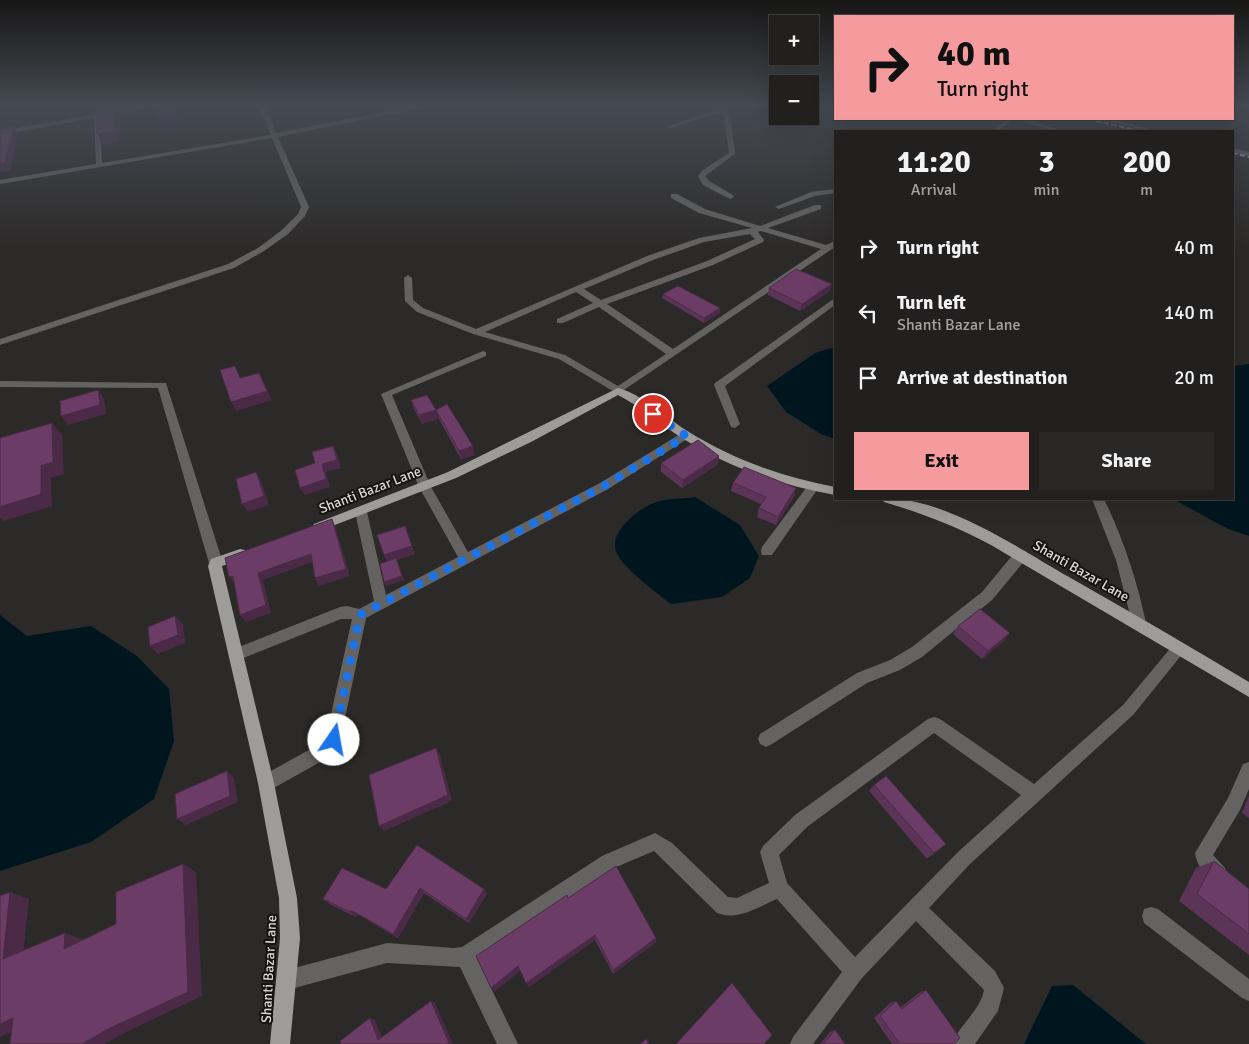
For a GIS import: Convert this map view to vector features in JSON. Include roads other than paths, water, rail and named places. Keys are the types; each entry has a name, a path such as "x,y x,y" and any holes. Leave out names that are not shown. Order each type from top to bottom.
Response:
{"main road":[{"path":"618,391 686,436 747,468 813,487 834,491"},
{"name":"Shanti Bazar Lane","path":"304,532 425,487 527,439 618,391"},
{"name":"Shanti Bazar Lane","path":"892,500 925,509 954,520 1021,555 1139,623 1249,690"},
{"path":"216,563 258,548"},
{"name":"Shanti Bazar Lane","path":"216,563 215,566 266,783 288,898 290,938 288,980 278,1043"}],"street":[{"path":"99,154 99,165"},
{"path":"0,182 167,154"},
{"path":"0,342 230,266 256,253 292,226 304,213 305,207 281,154"},
{"path":"730,197 706,182 701,176 705,171 732,154"},
{"path":"779,206 814,194 831,192"},
{"path":"674,196 702,211 757,230 832,245"},
{"path":"476,332 512,315 650,258 702,240 757,230 818,207"},
{"path":"560,321 627,292 710,263 760,240 757,230"},
{"path":"408,278 409,301 420,310 476,332 562,357 618,391 832,245"},
{"path":"577,288 672,353"},
{"path":"735,424 719,385 834,303"},
{"path":"466,559 425,487 386,394 483,354"},
{"path":"0,384 162,385 216,563"},
{"path":"236,655 340,613 347,612 360,615 604,486 686,436"},
{"path":"768,551 813,487"},
{"path":"1098,500 1123,562 1135,599 1139,623"},
{"path":"361,512 381,604"},
{"path":"766,740 862,678 895,665 917,652 987,596 1021,555"},
{"path":"266,783 332,746 360,615"},
{"path":"800,1044 855,971 964,858 1128,710 1180,648"},
{"path":"855,971 780,888 770,858 769,852 773,848 801,821 934,724 1035,795"},
{"path":"1233,885 1210,867 1205,861 1204,853 1234,804 1249,770"},
{"path":"288,980 387,953 454,958 465,956 608,862 655,842 666,849 724,906 737,907 780,888"},
{"path":"916,908 988,978 994,988 991,1004 962,1044"},
{"path":"1150,916 1249,991"},
{"path":"465,956 508,1044"}],"water":[{"path":"834,347 834,439 821,434 786,412 767,386 815,353"},
{"path":"1249,364 1249,536 1228,529 1175,500 1234,500 1234,366"},
{"path":"695,497 740,525 759,556 750,578 722,597 671,604 640,580 625,565 616,551 615,543 621,528 642,509 661,501"},
{"path":"0,615 27,636 91,626 137,656 169,689 174,741 154,799 91,842 0,871"},
{"path":"1073,985 1146,1044 1024,1044 1052,986"}],"railway":[{"path":"1235,154 1249,157"}]}
